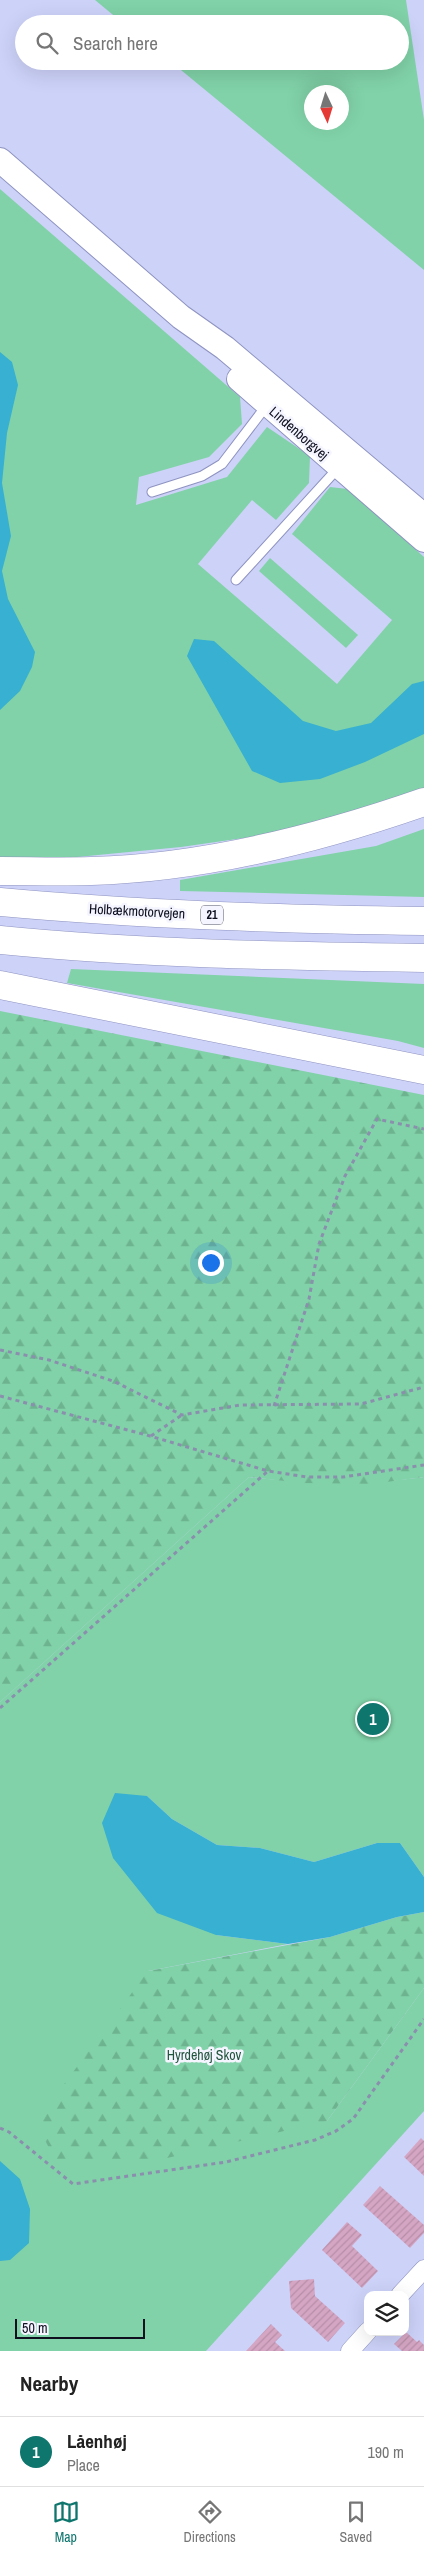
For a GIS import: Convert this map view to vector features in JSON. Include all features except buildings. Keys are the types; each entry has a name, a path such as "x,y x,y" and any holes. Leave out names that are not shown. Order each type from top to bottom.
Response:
{"highway":[{"path":"0,871 92,871 170,864 260,850 360,824 424,802"},
{"name":"Holbækmotorvejen","path":"0,902 63,908 260,918 424,921"},
{"path":"0,940 83,948 273,956 424,958"},
{"path":"0,985 424,1070"}],"main road":[{"name":"Lindenborgvej","path":"0,160 181,317 247,388 273,399 344,460 424,540"},
{"name":"Lindenborgvej","path":"344,460 424,516"}],"street":[{"path":"404,2291 424,2269"},
{"path":"355,2349 364,2336"}],"lane":[{"path":"152,492 202,476 222,464 273,399"},
{"path":"236,580 344,460"}],"path":[{"path":"274,1406 309,1299 319,1244 345,1176 376,1119 424,1129"},
{"path":"0,1350 49,1360 113,1381 182,1415"},
{"path":"150,1436 182,1415 240,1405 361,1404 424,1388"},
{"path":"0,1396 150,1436 268,1471 307,1477 343,1477 424,1465"},
{"path":"0,1708 268,1471"},
{"path":"0,2128 9,2132 73,2184 226,2162 315,2140 336,2131 352,2119 424,2019"}],"green space":[{"path":"95,0 406,0 408,15 113,15"},
{"path":"409,20 424,120 424,270 181,70 409,70"},
{"path":"0,189 240,397 242,424 209,457 139,477 136,505 227,477 267,427 310,456 309,483 276,520 252,500 198,564 337,684 392,620 292,534 330,487 348,489 424,557 424,789 353,814 258,836 181,847 46,860 0,857"},
{"path":"270,558 358,635 346,648 259,571"},
{"path":"424,829 424,897 180,891 180,880 376,846"},
{"path":"71,969 424,984 424,1048 398,1041 67,983"},
{"path":"0,1011 424,1095 424,1477 371,1484 301,1483 249,1477 0,1702"},
{"path":"249,1477 294,1482 336,1483 424,1477 424,1877 400,1843 377,1843 314,1862 260,1848 217,1845 172,1819 147,1796 216,1935 288,1944 148,1971 327,2121 424,1988 424,2111 206,2351 0,2351 0,1702"},
{"name":"Hyrdehøj Skov","path":"424,1912 424,1988 327,2121 141,2164 56,2162 36,2122 148,1971 330,1937 397,1917"}],"water":[{"path":"0,352 12,362 18,385 7,433 2,483 11,536 2,571 8,599 35,652 32,667 20,691 0,710"},
{"path":"194,639 214,641 303,721 336,731 371,723 412,684 424,681 424,734 365,762 320,779 280,783 252,771 187,656"},
{"path":"115,1793 147,1796 172,1819 217,1845 260,1848 314,1862 377,1843 400,1843 424,1877 424,1912 397,1917 330,1937 288,1944 216,1935 157,1913 113,1858 102,1823"},
{"path":"0,2161 20,2179 30,2209 29,2243 10,2260 0,2261"}],"place":[{"name":"Låenhøj","path":"373,1719"}]}
